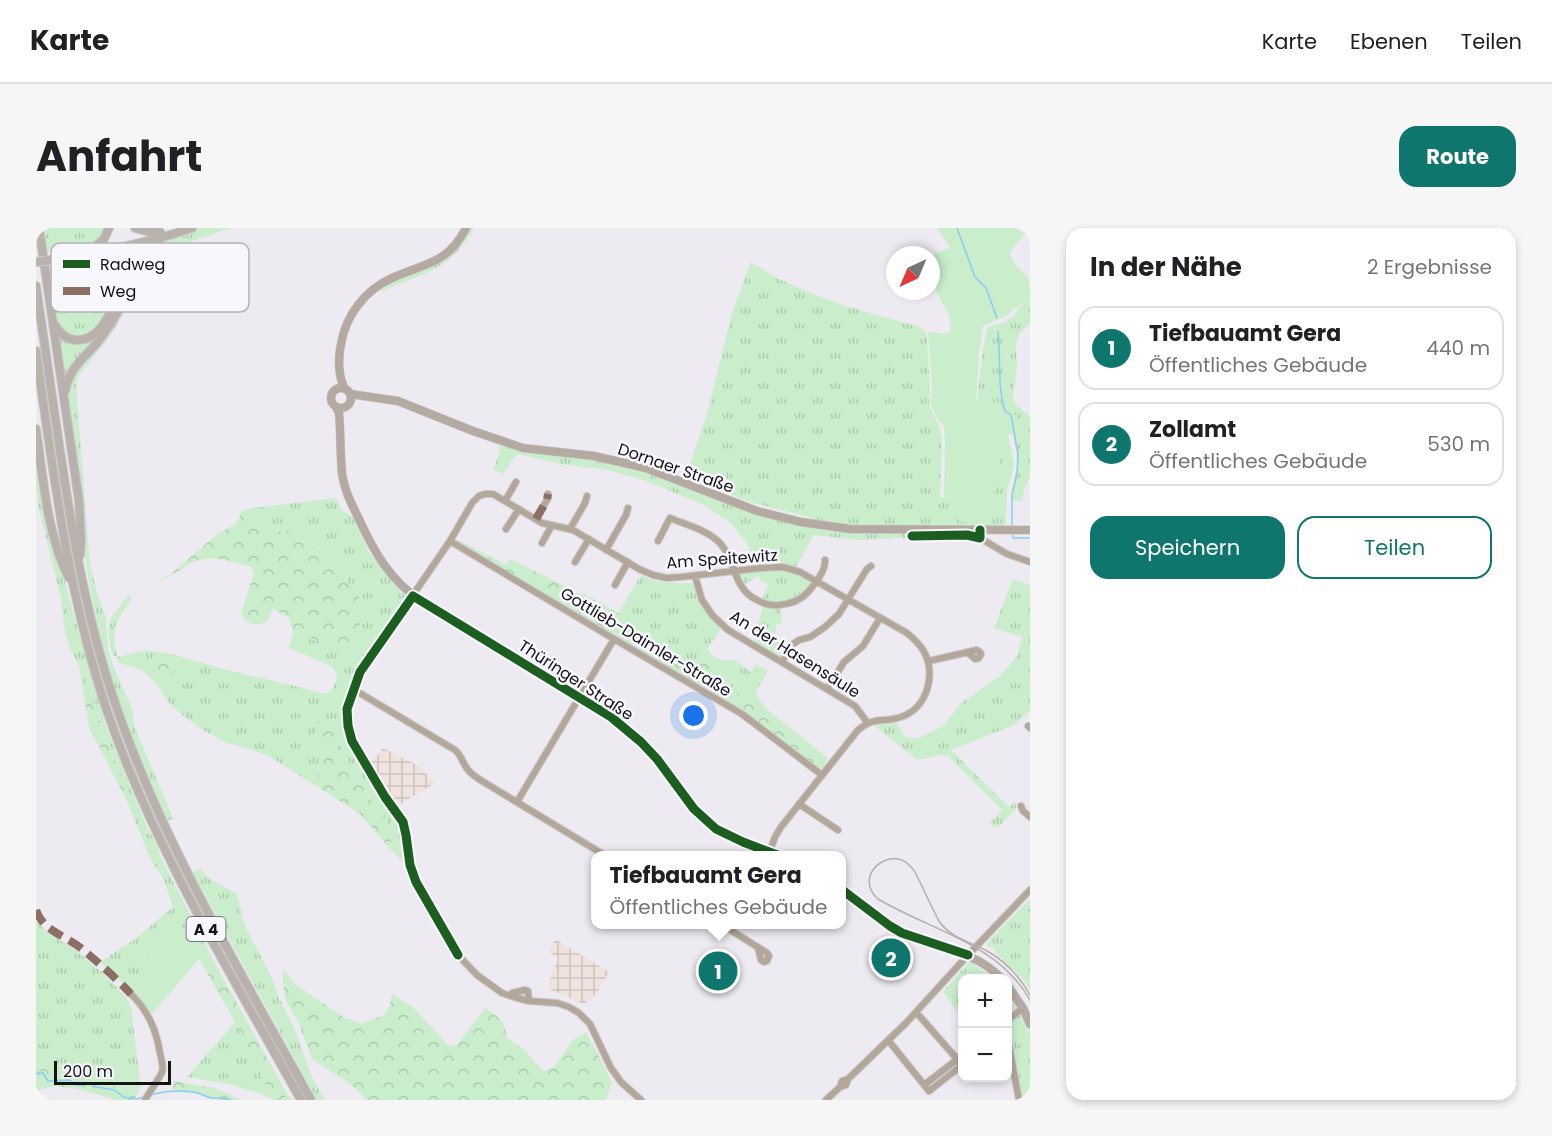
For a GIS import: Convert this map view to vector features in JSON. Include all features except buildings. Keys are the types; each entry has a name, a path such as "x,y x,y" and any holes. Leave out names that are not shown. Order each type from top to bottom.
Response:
{"highway":[{"path":"39,228 79,501 81,539 79,565"},
{"path":"100,243 105,239 109,228"},
{"path":"135,228 161,235"},
{"path":"153,243 161,235 174,228"},
{"path":"128,243 192,228"},
{"path":"36,260 51,258"},
{"name":"A 4","path":"36,286 70,519 94,632 113,697 158,812 192,882 311,1100"},
{"path":"52,319 66,337 85,340 98,331 109,312"},
{"path":"64,398 70,372 105,333 117,312"},
{"name":"A 4","path":"36,351 69,561 87,642 107,710 151,821 211,938 300,1099"},
{"path":"36,429 47,503 56,543 62,564 75,589"}],"main road":[{"path":"346,397 340,371 340,348 346,325 357,306 363,298 384,282 441,258 451,250 466,228"},
{"name":"Thüringer Straße","path":"414,594 384,559 350,492 346,466 344,413 346,397 334,392 331,398 340,418 342,474 347,493 382,564 414,594 610,711 636,732 660,757 683,791 703,813 729,836 762,851"},
{"name":"Dornaer Straße","path":"336,407 341,408 346,397 398,401 523,448 594,456 646,468 757,510 801,522 850,529 980,534 1030,530"},
{"path":"846,893 902,933 968,955 982,962 996,974"},
{"path":"1012,992 1030,1024"}],"street":[{"path":"504,501 516,482"},
{"name":"Am Speitewitz","path":"641,1100 621,1082 611,1068 590,1024 579,1013 557,1003 529,1001 528,991 525,990 512,993 511,996 502,993 477,975 458,955 416,882 410,865 403,822 385,797 352,741 347,709 360,672 450,541 472,503 485,494 493,494 542,523 570,529 653,575 667,578 783,567 800,572 907,633 917,641 928,661"},
{"path":"536,519 548,494"},
{"path":"570,529 587,496"},
{"path":"606,549 628,508"},
{"path":"506,529 519,509"},
{"path":"658,541 670,518 707,534 726,551 740,585 751,597 760,602 776,605 798,600 807,593 826,564 825,560"},
{"path":"542,543 552,525"},
{"name":"Dornaer Straße","path":"912,536 980,534"},
{"path":"980,534 1006,554 1030,562"},
{"path":"575,562 589,539"},
{"name":"Gottlieb-Daimler-Straße","path":"450,541 742,714 822,775"},
{"path":"615,585 628,562"},
{"path":"782,662 793,644 810,637 839,614 871,566"},
{"name":"An der Hasensäule","path":"694,576 702,600 713,616 728,630 855,706 867,722"},
{"path":"827,689 844,662 863,646 880,618"},
{"path":"517,802 614,639"},
{"path":"769,851 777,832 858,730 867,722 901,717 914,709 921,701 929,683 928,661 967,652"},
{"path":"353,689 455,750 460,754 472,775 599,851"},
{"path":"799,804 838,830"},
{"path":"1030,812 1021,806 1030,817"},
{"path":"826,1100 840,1087 842,1081 848,1079 916,1012 1030,890"},
{"path":"732,929 758,947"},
{"path":"131,994 145,1010 158,1037 162,1072 145,1099"},
{"path":"1012,1017 1023,1008"},
{"path":"916,1012 958,1055"},
{"path":"888,1040 929,1091 958,1068"},
{"path":"1012,1062 1019,1100"}],"shaded area":[{"path":"383,748 419,766 435,783 399,805 370,761"},
{"path":"555,939 609,972 597,993 584,1004 547,988 558,958 549,952"}],"green space":[{"path":"43,228 107,228 103,236 95,243 51,243 51,252 46,252"},
{"path":"198,228 231,228 186,243 160,243"},
{"path":"470,228 474,228 465,243 445,262 423,275 381,292 380,289 393,280 429,267"},
{"path":"937,228 1024,228 1027,232 1010,252 1015,263 1029,280 1030,300 1013,309 1008,315 983,326 979,353 976,401 1007,403 1007,414 1016,415 1015,434 1001,434 997,474 988,521 959,522 963,500 944,497 944,426 937,418 930,403 932,389 928,331 944,334 951,331 949,315 940,298 940,252 950,248"},
{"path":"751,262 779,279 813,294 920,327 925,331 929,404 942,439 940,497 964,500 988,521 997,474 1001,433 1008,434 1014,464 1007,491 1005,527 868,527 829,524 750,502 686,477 707,414 733,310"},
{"path":"1030,300 1030,324 1021,331 1017,339 1017,367 1013,396 1016,405 1030,416 1030,476 1022,501 1011,501 1017,464 1013,434 1015,434 1007,415 977,401 987,329 989,326 1003,323 1014,316 1019,307"},
{"path":"56,312 107,312 99,326 84,338 67,335 57,322"},
{"path":"107,312 113,312 102,334 65,380 59,336 88,342"},
{"path":"114,312 124,312 109,338 78,377 76,386 90,564 106,618 108,648 114,668 132,709 135,728 174,820 168,820 119,701 101,640 86,567 67,390 72,374 96,349"},
{"path":"499,444 546,455 625,466 733,506 794,524 858,533 913,533 911,537 906,538 858,540 814,535 796,567 772,564 754,566 753,556 745,540 731,523 704,505 644,480 608,470 560,464 517,454 503,474 493,469 499,454"},
{"path":"36,453 54,543 107,729 159,854 216,965 199,959 176,930 144,953 151,961 149,964 156,973 132,992 100,962 135,939 173,907 164,880 150,858 127,801 87,680 70,649 64,627 61,598 39,510 36,490"},
{"path":"336,498 342,510 354,518 369,552 406,597 357,673 346,697 345,723 401,827 404,862 391,850 392,833 382,811 373,804 365,789 351,773 347,757 329,726 314,723 323,764 313,784 267,755 227,743 201,729 168,702 157,684 142,670 119,663 117,657 112,655 109,624 113,615 129,595 132,597 115,627 118,657 146,650 154,651 150,669 187,664 189,659 326,694 333,688 336,681 334,669 289,648 293,633 316,641 358,594 348,583 340,565 300,531 263,533 246,509"},
{"path":"246,509 263,533 300,531 326,555 334,557 340,565 348,583 358,594 362,614 358,635 350,656 301,634 293,633 289,618 273,609 267,622 256,625 245,621 241,612 254,574 251,567 234,562 204,559 158,582 215,536 235,524 241,512"},
{"path":"459,540 506,565 511,559 618,613 667,657 686,668 704,656 742,679 727,684 731,695 743,694 758,702 828,758 823,768 818,768 743,711 458,542"},
{"path":"776,569 792,571 812,580 802,594 780,603 782,623 776,624 775,640 788,648 780,657 754,642 763,605 761,601 769,584 761,581 758,576 742,586 738,575"},
{"path":"641,575 666,583 694,583 700,603 721,629 707,649 715,657 726,661 734,660 751,672 756,664 768,671 756,691 758,698 768,711 751,698 731,695 726,684 741,680 704,656 686,668 667,657 618,613"},
{"path":"1013,579 1030,585 1030,711 1012,726 951,750 1009,807 1015,802 1016,808 1001,825 996,827 989,824 1002,810 948,756 940,755 917,760 875,726 878,723 896,721 905,737 917,739 943,726 960,704 1000,676 1017,656 1022,637 994,628"},
{"path":"154,651 189,659 187,664 178,665 165,683 154,677 150,669"},
{"path":"79,666 87,680 127,801 89,727"},
{"path":"323,720 347,757 351,773 387,819 392,833 391,850 360,814 313,784 323,764 314,723"},
{"path":"199,868 211,880 236,893 247,930 272,978 278,996 294,1027 311,1075 325,1100 317,1100 193,873"},
{"path":"1030,899 1030,991 1025,981 992,947 986,944"},
{"path":"36,920 48,933 73,948 105,975 126,997 131,1007 140,1081 109,1070 104,1083 55,1073 36,1066"},
{"path":"176,929 199,959 152,1014 132,992 156,973 148,964 151,961 144,953"},
{"path":"199,959 216,965 287,1094 280,1100 274,1098 269,1091 235,1022"},
{"path":"971,962 988,974 958,974"},
{"path":"283,969 295,984 345,1018 362,1024 386,1012 392,993 414,1008 449,1046 457,1045 485,1008 500,1020 505,1027 507,1038 523,1049 544,1071 555,1066 573,1040 586,1032 612,1083 606,1100 366,1100 346,1081 312,1059 298,1022 285,999"},
{"path":"958,974 958,1013 943,992"},
{"path":"1012,998 1020,1015 1024,1017 1030,1033 1030,1100 1023,1100 1012,1039"},
{"path":"235,1022 269,1091 285,1097 287,1094 293,1100 274,1100 228,1084 187,1077"},
{"path":"36,1066 55,1073 138,1093 134,1100 115,1100 78,1089 54,1086 36,1091"},
{"path":"109,1070 140,1081 141,1086 138,1093 104,1083"},
{"path":"174,1081 214,1088 241,1100 221,1100 199,1094 172,1091"}],"waterway":[{"path":"957,228 975,277 986,288 997,318"},
{"path":"998,331 1003,401 1005,411 1011,415 1018,454 1017,475 1012,494 1012,526"},
{"path":"1013,535 1013,538 1030,538"},
{"path":"36,1074 43,1073 48,1081 70,1080 79,1085 89,1083 96,1087 115,1090 123,1097 137,1099 143,1097"},
{"path":"150,1095 188,1091 212,1098 231,1100"}],"tram line":[{"path":"1030,995 1017,976 1000,960 943,927 910,866 902,860 893,859 884,861 871,873 869,881 871,890 878,899 982,951 1016,981 1030,1000"}],"marked path":[{"path":"536,519 548,494"},
{"path":"36,910 44,923 82,949 131,994"}],"cycle path":[{"path":"912,536 967,535 980,538 980,530"},
{"path":"458,955 416,882 410,865 403,822 385,797 352,741 348,726 347,709 360,672 413,596 611,717 657,759 694,809 716,829 767,851"},
{"path":"846,893 902,933 968,955"}],"place":[{"name":"Zollamt","path":"891,958"},
{"name":"Tiefbauamt Gera","path":"718,971"}]}
